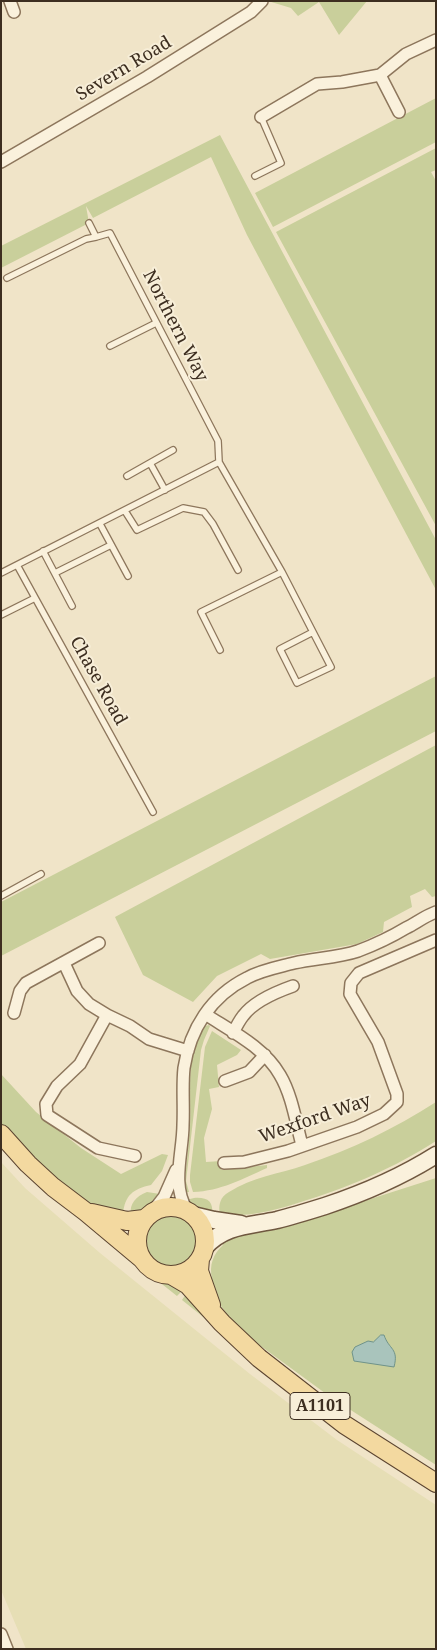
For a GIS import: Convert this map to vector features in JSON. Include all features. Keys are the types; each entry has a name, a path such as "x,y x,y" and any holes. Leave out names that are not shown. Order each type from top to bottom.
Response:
{"main road":[{"path":"1,1134 28,1164 53,1187 86,1212 154,1270 162,1274 171,1275 187,1270 202,1254 213,1238 224,1232 246,1224 285,1217 322,1207 370,1190 436,1155"},
{"path":"86,1212 127,1221 149,1215 164,1207 176,1207 214,1220 246,1224"},
{"path":"190,1213 203,1230 202,1254"},
{"path":"141,1258 136,1238 139,1228 149,1215"},
{"name":"A1101","path":"202,1254 199,1271 200,1278 215,1315"},
{"name":"A1101","path":"171,1275 188,1286 258,1358 345,1425 436,1484"}],"street":[{"name":"Severn Road","path":"1,162 155,72 251,12 262,1"},
{"path":"261,117 317,84 342,82 380,75 406,54 436,40"},
{"path":"380,75 399,112"},
{"path":"190,1213 182,1202 179,1186 184,1124 184,1069 195,1028 216,1000 247,977 298,962 357,952 406,928 428,914 436,912"},
{"name":"Wexford Way","path":"224,1163 244,1162 288,1151 357,1127 384,1114 397,1102 397,1094 378,1042 350,994 351,983 359,973 436,940"},
{"path":"14,1013 20,990 26,983 44,971 64,963 100,943"},
{"path":"64,963 77,991 89,1004 130,1026 149,1039 188,1051"},
{"path":"233,1033 243,1015 255,1005 277,991 293,986"},
{"path":"205,1014 265,1055 280,1075 289,1098 302,1146"},
{"path":"107,1015 80,1064 57,1086 46,1104 48,1115 98,1148 136,1156"},
{"path":"225,1081 249,1072 265,1055"},
{"path":"149,1215 164,1197 180,1161"},
{"path":"1,1634 7,1649"}],"lane":[{"path":"255,176 281,163 261,117"},
{"path":"7,278 86,239 96,237 89,223"},
{"name":"Northern Way","path":"96,237 110,233 218,441 219,462 282,572 332,667 297,683 280,649 313,632"},
{"path":"110,346 156,323"},
{"path":"127,476 174,450"},
{"path":"1,573 219,462"},
{"path":"150,463 165,490"},
{"path":"125,511 137,530 183,508 204,512 213,524 238,570"},
{"path":"100,524 128,576"},
{"path":"55,573 111,545"},
{"path":"43,551 72,606"},
{"name":"Chase Road","path":"17,565 153,812"},
{"path":"220,650 201,612 282,572"},
{"path":"1,615 35,598"},
{"path":"1,896 42,874"}],"shaded area":[{"path":"1,1162 25,1188 100,1253 250,1374 337,1440 436,1505 436,1649 26,1649 1,1590"}],"green space":[{"path":"268,1 367,1 339,35 319,2 298,16 291,8"},
{"path":"436,98 436,142 273,227 255,193"},
{"path":"220,135 436,540 436,590 247,235 211,157 93,218 86,206 89,223 1,268 1,246"},
{"path":"436,148 436,170 431,172 436,181 436,526 276,232"},
{"path":"436,676 436,731 1,956 1,902"},
{"path":"436,745 436,896 432,897 425,889 410,896 412,907 384,922 383,932 357,944 270,959 261,954 217,976 193,1002 143,975 115,917"},
{"path":"209,1025 201,1050 186,1181 189,1192 184,1192 190,1127 190,1075 198,1037 205,1026"},
{"path":"212,1031 241,1050 237,1055 217,1065 219,1087 209,1089 212,1109 204,1138 206,1162 221,1161 221,1170 267,1165 267,1168 222,1187 193,1192 190,1175 205,1047"},
{"path":"1,1074 36,1112 81,1148 121,1174 162,1154 168,1155 162,1171 151,1185 131,1194 124,1207 123,1214 99,1208 69,1191 1,1125"},
{"path":"436,1102 436,1141 389,1168 358,1182 285,1207 254,1214 220,1215 219,1208 222,1199 226,1194 238,1187 256,1179 305,1165 356,1145 388,1130"},
{"path":"436,1178 436,1465 329,1396 258,1344 255,1346 234,1323 206,1281 212,1279 212,1264 214,1256 223,1245 221,1239 330,1212"},
{"path":"147,1192 160,1194 148,1208 131,1215 131,1207 134,1201"},
{"path":"203,1198 209,1201 212,1206 212,1215 195,1209 186,1200"},
{"path":"166,1216 176,1216 189,1223 196,1236 196,1246 189,1259 176,1266 166,1266 157,1262 150,1255 146,1246 146,1236 150,1227 157,1220"},
{"path":"153,1277 174,1282 185,1288 177,1296"},
{"path":"188,1291 212,1324 182,1300"}],"water":[{"path":"381,1335 384,1335 394,1352 394,1367 354,1361 352,1352 355,1347 368,1341 373,1342"}]}
